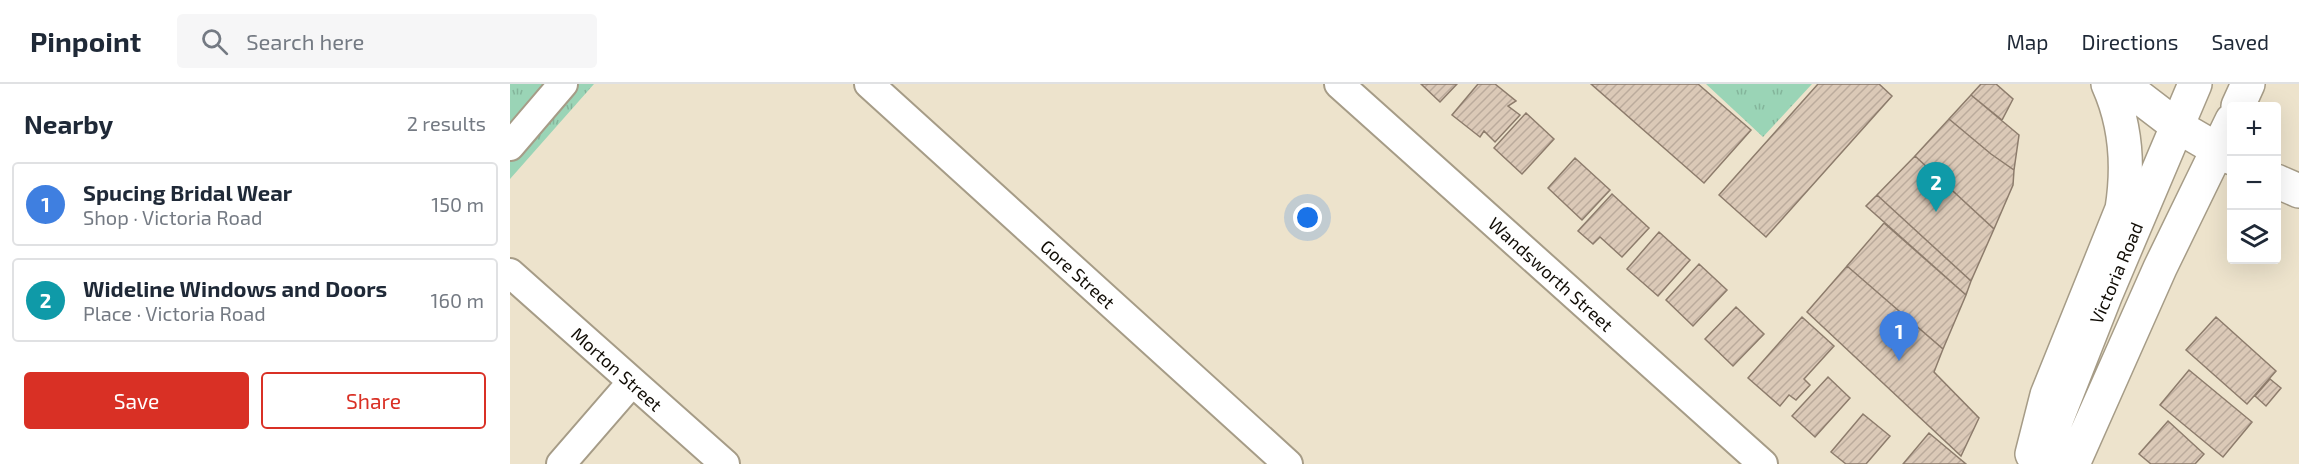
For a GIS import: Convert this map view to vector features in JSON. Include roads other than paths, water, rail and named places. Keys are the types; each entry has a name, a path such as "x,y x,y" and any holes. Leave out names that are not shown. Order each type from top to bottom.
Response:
{"main road":[{"path":"2029,464 2047,394 2122,209 2126,184 2125,138 2108,84"},
{"path":"2122,84 2177,126 2225,155"},
{"name":"Victoria Road","path":"2039,464 2106,294 2195,84"},
{"path":"2240,102 2248,84"},
{"name":"Victoria Road","path":"2073,464 2151,287 2225,155"},
{"path":"2281,183 2299,191"}],"street":[{"path":"510,146 563,84"},
{"name":"Gore Street","path":"868,84 1288,464"},
{"name":"Wandsworth Street","path":"1339,84 1763,464"},
{"name":"Morton Street","path":"510,273 725,464"},
{"path":"561,464 632,382"}],"place":[{"name":"Wideline Windows and Doors","path":"1936,212"},
{"name":"Spucing Bridal Wear","path":"1899,361"}]}
